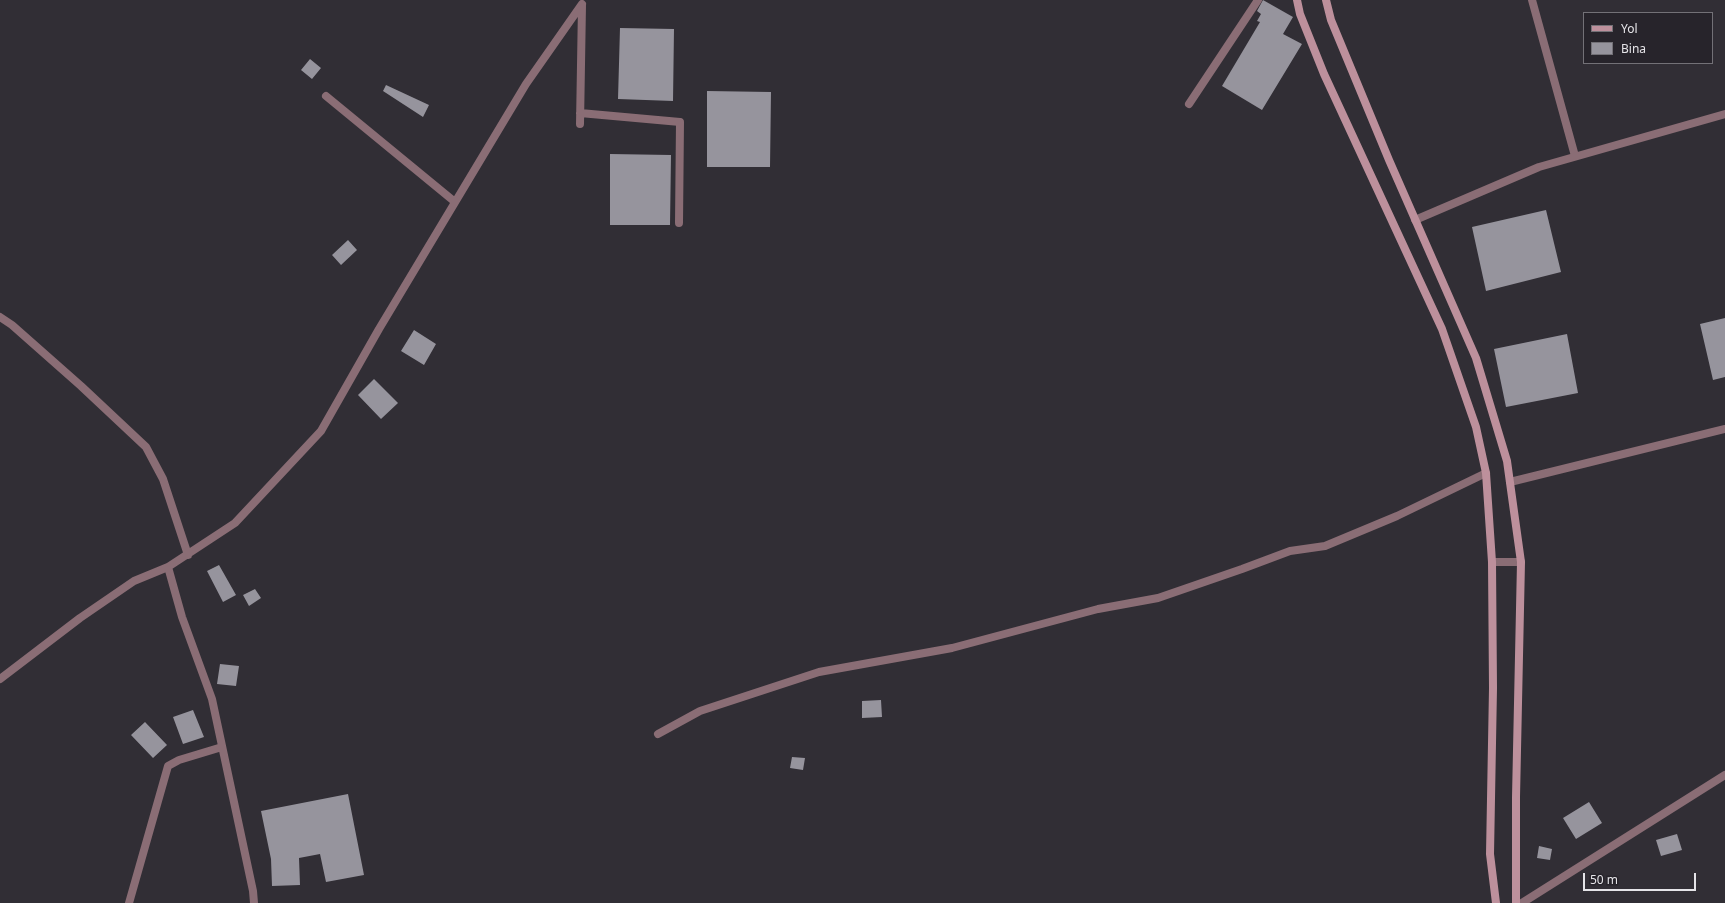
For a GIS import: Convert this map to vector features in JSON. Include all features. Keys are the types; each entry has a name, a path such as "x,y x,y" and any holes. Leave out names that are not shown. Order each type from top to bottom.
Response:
{"main road":[{"path":"1297,0 1300,14 1324,74 1442,329 1476,427 1486,473 1492,562 1493,688 1490,854 1497,903"},
{"path":"1326,0 1331,20 1415,220 1476,358 1507,461 1521,562 1516,797 1516,903"}],"street":[{"path":"1188,104 1258,0"},
{"path":"1532,0 1575,156"},
{"path":"580,124 582,2"},
{"path":"0,679 80,618 134,581 168,567 235,523 321,431 379,329 526,84 582,2"},
{"path":"326,96 455,202"},
{"path":"580,113 680,122 679,223"},
{"path":"1415,220 1540,167 1725,114"},
{"path":"0,317 12,324 146,447 163,479 188,554"},
{"path":"1510,482 1725,429"},
{"path":"658,734 700,711 819,672 952,648 1098,609 1158,598 1242,569 1290,550 1325,546 1397,516 1486,473"},
{"path":"1492,562 1521,562"},
{"path":"168,567 182,616 212,699 254,903"},
{"path":"129,903 168,766 179,760 222,747"},
{"path":"1522,903 1725,776"}],"building":[{"path":"1263,0 1293,17 1283,34 1302,44 1262,110 1222,86 1260,22 1257,21 1261,14 1257,11"},
{"path":"620,28 674,29 673,101 618,99"},
{"path":"310,59 321,68 312,79 301,70"},
{"path":"386,85 429,105 423,117 383,91"},
{"path":"707,91 771,92 770,167 707,167"},
{"path":"610,154 671,155 670,225 610,225"},
{"path":"1546,210 1561,272 1486,291 1472,227"},
{"path":"348,240 357,250 341,265 332,255"},
{"path":"1725,318 1725,377 1713,380 1700,324"},
{"path":"414,330 436,344 424,365 401,351"},
{"path":"1567,334 1578,393 1506,407 1494,349"},
{"path":"374,379 398,403 381,419 358,395"},
{"path":"219,565 236,595 223,602 207,571"},
{"path":"255,589 261,598 249,606 243,595"},
{"path":"220,664 239,666 236,686 217,684"},
{"path":"881,700 882,717 862,718 862,701"},
{"path":"193,710 204,737 183,744 173,717"},
{"path":"145,722 167,745 153,758 131,735"},
{"path":"792,757 805,758 803,770 790,768"},
{"path":"348,794 364,875 326,882 320,854 299,858 300,885 272,886 271,859 261,811"},
{"path":"1589,802 1602,823 1576,839 1563,818"},
{"path":"1677,834 1682,850 1661,856 1656,840"},
{"path":"1539,846 1552,849 1550,860 1537,858"}]}
